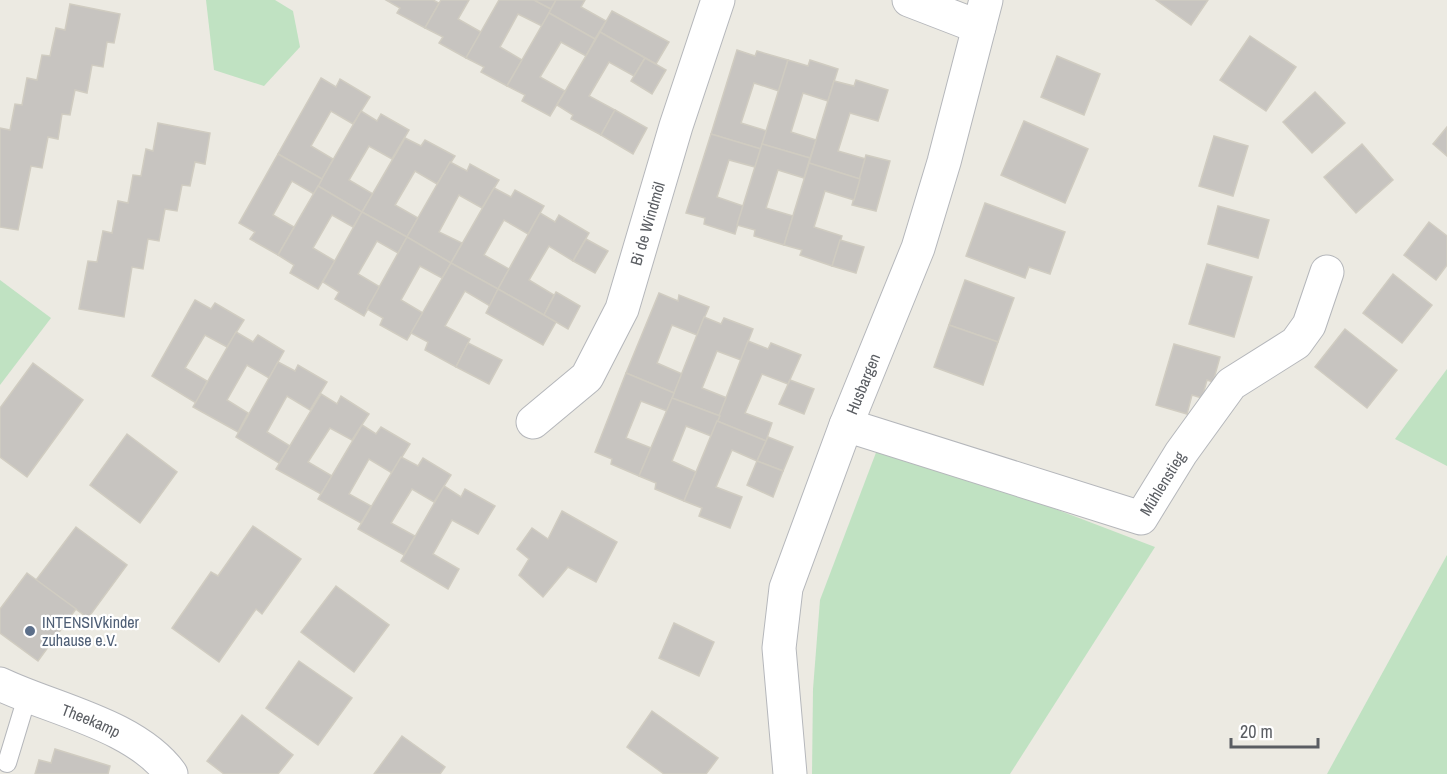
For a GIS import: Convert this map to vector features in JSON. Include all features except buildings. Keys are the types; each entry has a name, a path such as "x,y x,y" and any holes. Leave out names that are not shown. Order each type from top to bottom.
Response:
{"street":[{"name":"Bi de Windmöl","path":"533,422 587,377 622,309 673,137 718,0"},
{"path":"909,0 983,14"},
{"name":"Husbargen","path":"790,774 779,648 786,588 846,425 918,248 983,14"},
{"name":"Mühlenstieg","path":"846,425 1141,518 1181,453 1231,384 1296,343 1309,325 1327,272"},
{"name":"Theekamp","path":"13,691 85,717 130,738 171,774"}],"lane":[{"path":"7,764 13,691"}],"green space":[{"path":"206,0 275,0 293,11 300,47 264,86 214,70"},
{"path":"0,280 51,318 0,385"},
{"path":"1447,369 1447,466 1395,439"},
{"path":"880,442 1155,547 1010,774 812,774 813,689 820,600"},
{"path":"1447,555 1447,774 1327,774"}],"place":[{"name":"INTENSIVkinder zuhause e.V.","path":"30,631"}]}
